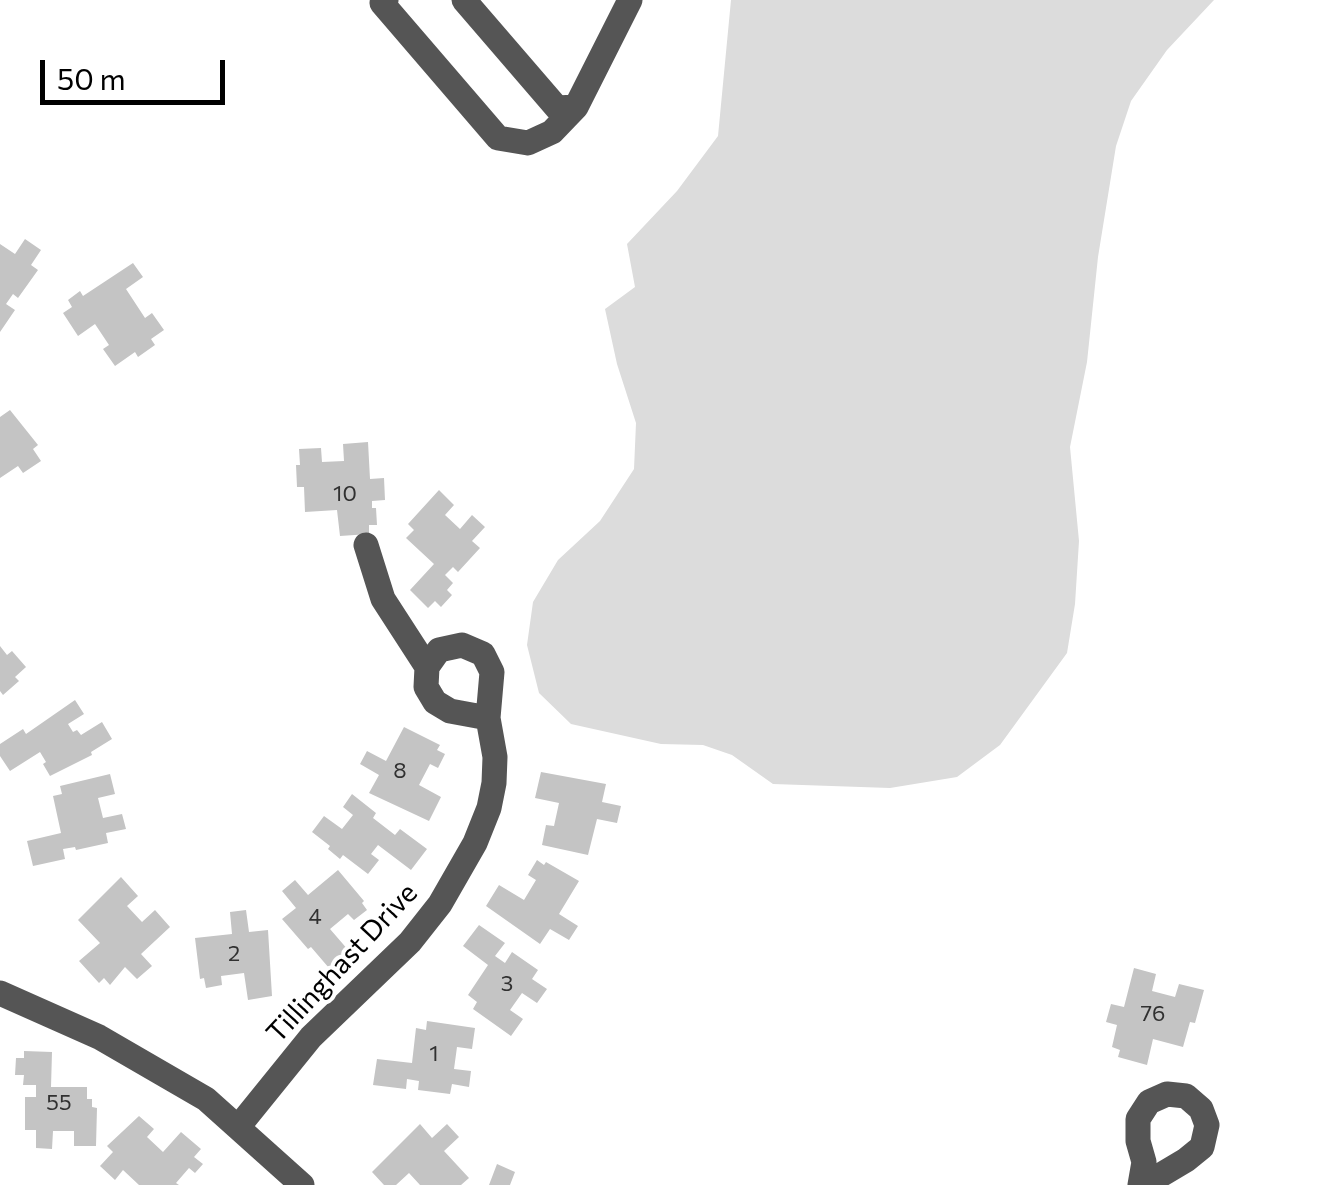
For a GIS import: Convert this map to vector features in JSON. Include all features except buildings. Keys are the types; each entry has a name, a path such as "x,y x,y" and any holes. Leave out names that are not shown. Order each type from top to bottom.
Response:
{"street":[{"path":"386,0 382,4 498,138 528,143 552,132 576,107 630,0"},
{"path":"464,0 557,108 576,107"},
{"path":"366,545 383,599 427,668 426,687 435,702 450,711 488,718"},
{"name":"Tillinghast Drive","path":"240,1126 289,1060 410,942 459,874 489,808 495,757 488,718 492,672 482,654 462,644 439,650 427,668"},
{"path":"0,993 99,1036 206,1099 302,1185"}],"shaded area":[{"path":"731,0 1214,0 1167,50 1131,101 1116,146 1098,257 1087,362 1070,447 1079,541 1067,653 1000,745 957,777 890,788 773,784 732,755 703,745 661,744 571,724 539,693 527,645 533,602 558,560 600,521 634,469 636,423 605,309 635,287 627,244 677,191 718,136"}]}
